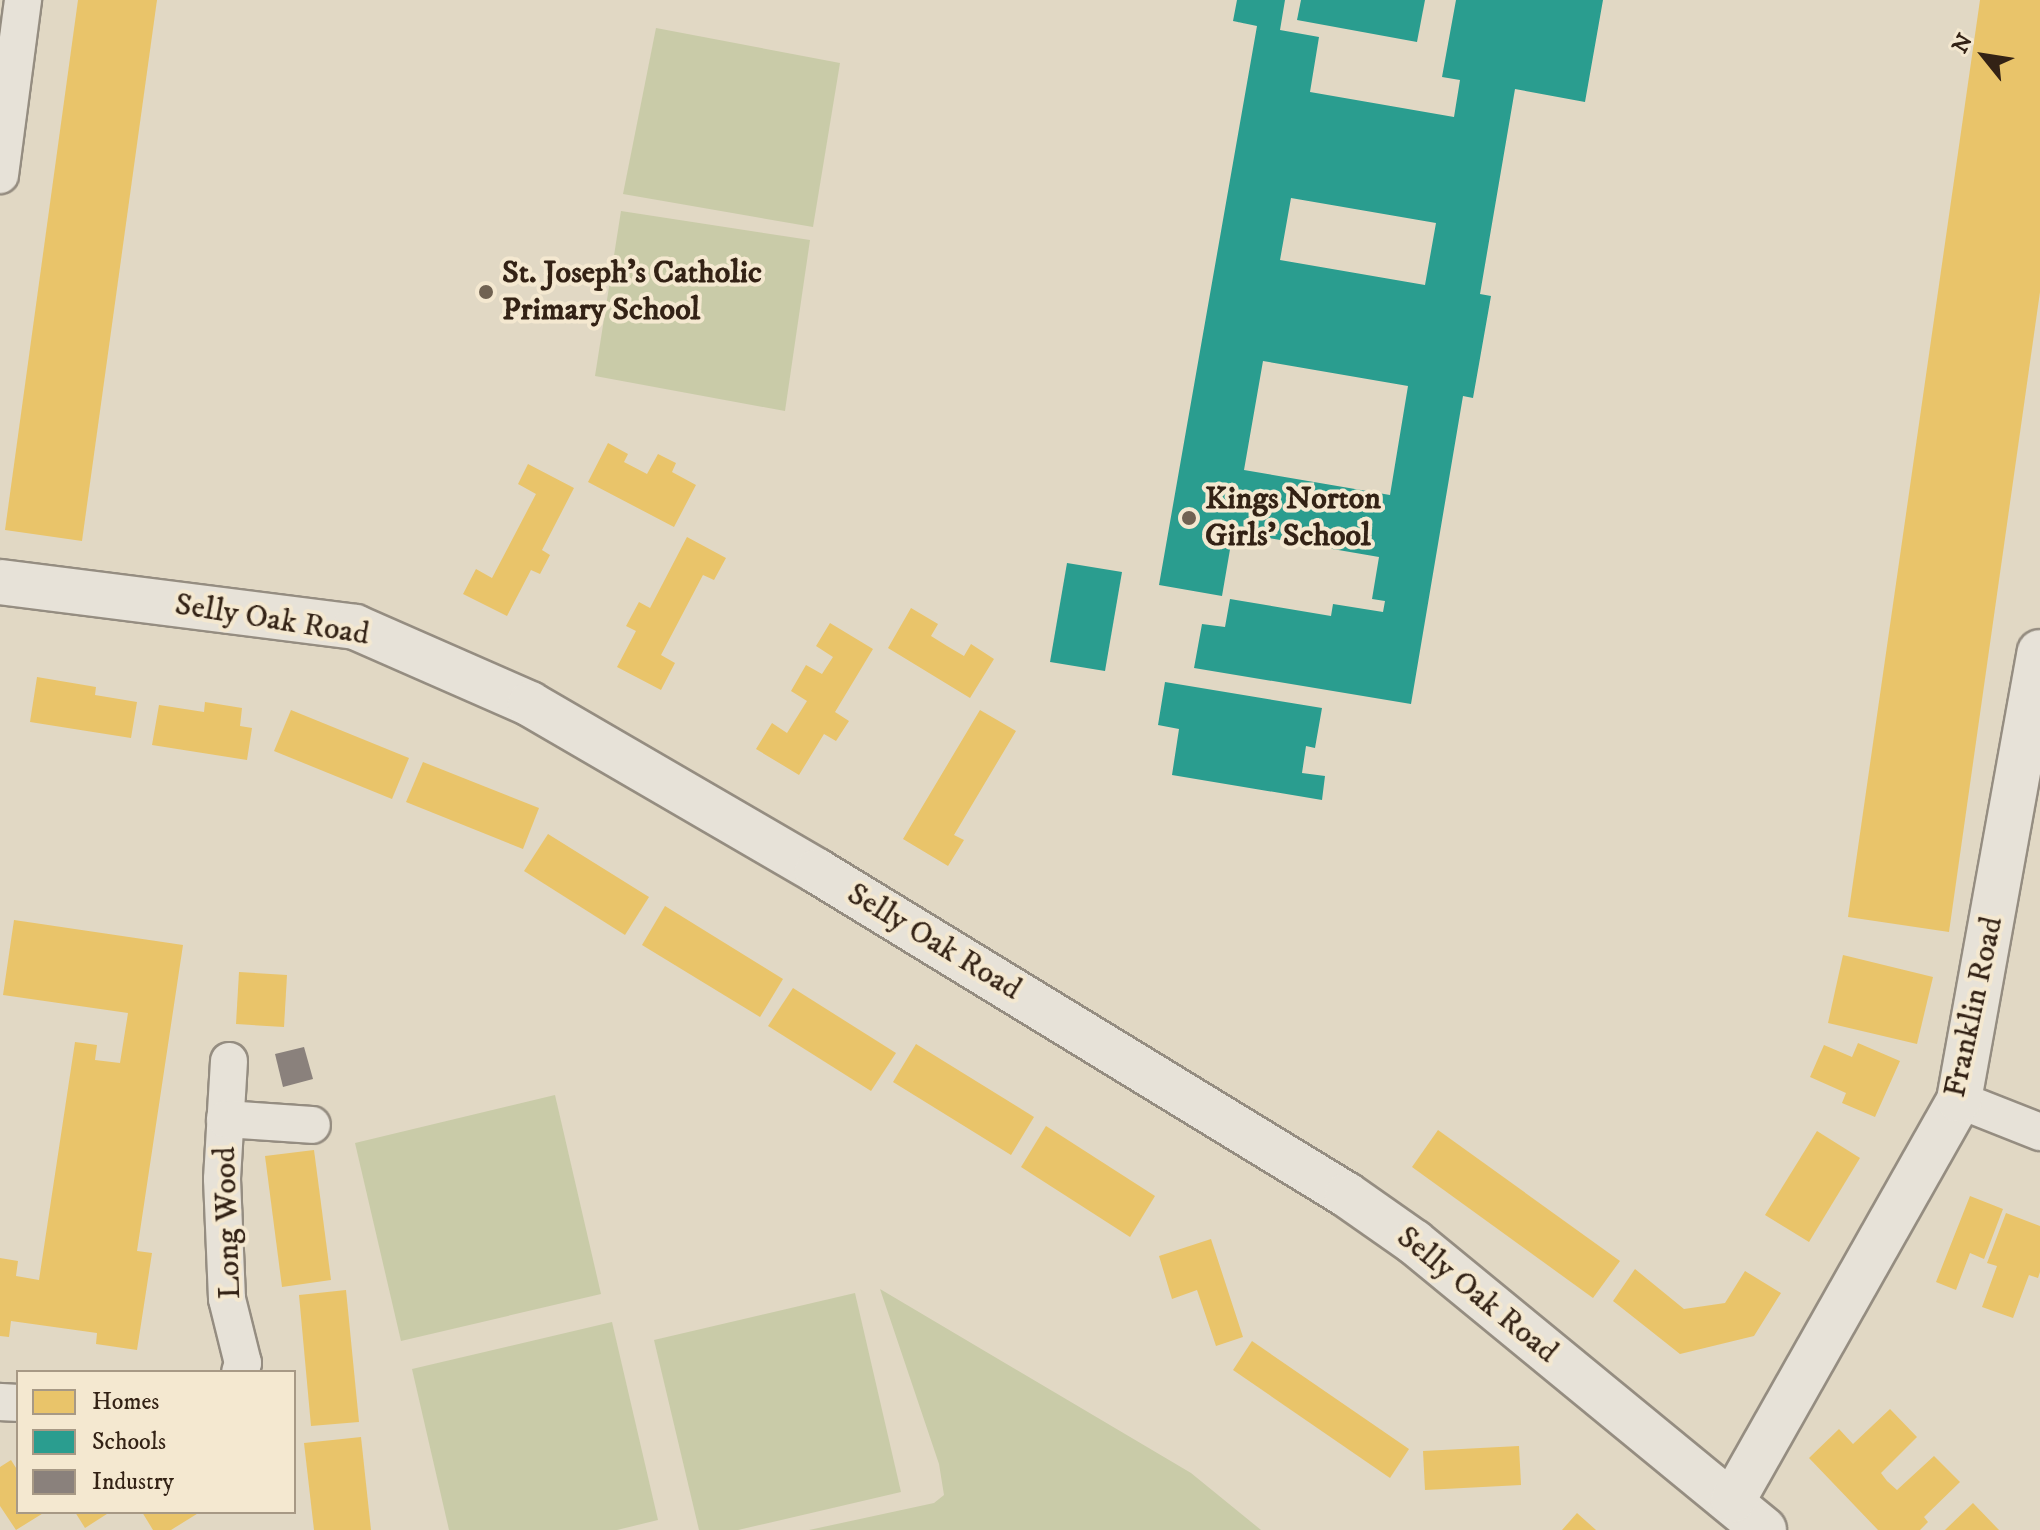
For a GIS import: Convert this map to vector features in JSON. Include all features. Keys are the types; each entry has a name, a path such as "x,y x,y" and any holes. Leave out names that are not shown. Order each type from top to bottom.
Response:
{"street":[{"path":"0,175 23,0"},
{"name":"Selly Oak Road","path":"0,582 355,627 530,704 817,871 1347,1195 1414,1242 1733,1500 1764,1530"},
{"name":"Franklin Road","path":"1733,1500 1959,1100 2040,652"},
{"name":"Long Wood","path":"229,1061 225,1119 227,1299 243,1363 241,1370"},
{"path":"1959,1100 2040,1132"},
{"name":"Long Wood","path":"225,1119 312,1125"}],"green space":[{"path":"656,28 840,63 813,227 623,194"},
{"path":"621,211 810,240 785,411 595,376"},
{"path":"555,1095 601,1294 401,1341 355,1143"},
{"path":"880,1289 1191,1473 1261,1530 809,1530 934,1503 944,1495 939,1464"},
{"path":"855,1293 901,1492 738,1530 699,1530 654,1340"},
{"path":"612,1322 658,1520 617,1530 449,1530 412,1369"}],"building: Homes":[{"path":"78,0 157,0 82,541 5,530"},
{"path":"1980,0 2040,0 2040,292 1949,932 1848,917"},
{"path":"608,443 628,454 624,462 647,474 658,454 676,463 672,472 696,485 674,527 588,482"},
{"path":"528,464 574,488 542,550 550,555 540,574 531,570 507,616 463,594 476,569 492,578 536,494 518,484"},
{"path":"687,537 726,558 714,580 703,575 661,655 675,663 661,690 617,667 636,631 626,626 639,602 650,608"},
{"path":"911,608 938,624 931,636 947,646 964,656 971,644 994,659 970,698 888,648"},
{"path":"830,623 873,649 835,712 849,721 836,741 824,734 799,775 756,749 772,723 787,733 807,701 791,691 806,665 822,674 833,657 816,646"},
{"path":"37,677 96,687 95,695 137,702 131,738 30,722"},
{"path":"205,702 242,708 240,726 252,728 247,760 152,745 159,705 204,712"},
{"path":"291,710 409,758 392,799 274,751"},
{"path":"980,710 1016,731 954,835 964,840 948,866 903,839"},
{"path":"423,762 539,808 523,849 406,802"},
{"path":"548,834 649,897 625,935 524,871"},
{"path":"665,906 783,979 760,1017 642,945"},
{"path":"14,920 183,945 137,1251 152,1253 137,1350 96,1344 97,1333 11,1321 9,1337 0,1336 0,1258 18,1261 16,1276 39,1280 75,1042 97,1045 95,1060 120,1063 128,1013 3,995"},
{"path":"1843,955 1933,977 1917,1044 1828,1023"},
{"path":"239,972 287,975 284,1027 236,1024"},
{"path":"793,988 896,1053 871,1091 768,1026"},
{"path":"1858,1043 1900,1061 1875,1117 1842,1103 1846,1093 1810,1077 1824,1045 1852,1057"},
{"path":"916,1044 1034,1117 1011,1155 893,1082"},
{"path":"1046,1126 1155,1196 1130,1237 1021,1167"},
{"path":"1438,1130 1620,1261 1593,1298 1412,1167"},
{"path":"1817,1131 1860,1158 1809,1242 1765,1215"},
{"path":"314,1150 331,1280 282,1287 265,1156"},
{"path":"1970,1196 2003,1209 1984,1259 1970,1253 1956,1290 1936,1282"},
{"path":"2006,1213 2040,1226 2040,1272 2038,1278 2029,1275 2013,1318 1982,1307 1997,1266 1987,1263"},
{"path":"1211,1239 1243,1337 1216,1346 1197,1290 1172,1299 1159,1256"},
{"path":"1635,1269 1684,1309 1725,1303 1745,1271 1781,1293 1754,1336 1680,1354 1613,1301"},
{"path":"346,1290 359,1422 311,1426 299,1295"},
{"path":"1252,1341 1409,1449 1390,1478 1233,1370"},
{"path":"1890,1409 1917,1437 1881,1473 1887,1481 1897,1490 1934,1456 1960,1482 1924,1517 1928,1522 1920,1530 1878,1530 1809,1458 1839,1429 1853,1444"},
{"path":"361,1437 371,1530 314,1530 304,1443"},
{"path":"1519,1446 1521,1485 1425,1490 1423,1451"},
{"path":"11,1460 16,1468 16,1514 42,1514 16,1530 0,1506 0,1467"},
{"path":"1973,1503 1999,1530 1945,1530"},
{"path":"1577,1513 1596,1530 1562,1530"},
{"path":"76,1514 107,1514 85,1528"},
{"path":"143,1514 197,1514 171,1530 153,1530"}],"building: Schools":[{"path":"1237,0 1285,0 1280,30 1319,37 1310,92 1454,117 1460,80 1442,77 1456,0 1603,0 1585,102 1515,89 1480,294 1491,296 1473,398 1463,396 1411,704 1194,668 1202,624 1225,627 1230,599 1331,616 1333,604 1383,612 1385,601 1372,599 1379,557 1233,532 1222,596 1159,585 1257,26 1233,21","holes":["1291,198 1436,223 1425,285 1280,260","1263,361 1408,386 1390,495 1244,470"]},
{"path":"1301,0 1425,0 1417,42 1297,20"},
{"path":"1067,563 1122,572 1105,671 1050,662"},
{"path":"1165,682 1322,708 1315,748 1306,746 1302,773 1325,776 1322,800 1172,775 1179,729 1158,725"}],"building: Industry":[{"path":"304,1047 313,1079 283,1087 275,1054"}],"place":[{"name":"St. Joseph's Catholic Primary School","path":"486,292"},
{"name":"Kings Norton Girls' School","path":"1189,518"}]}
